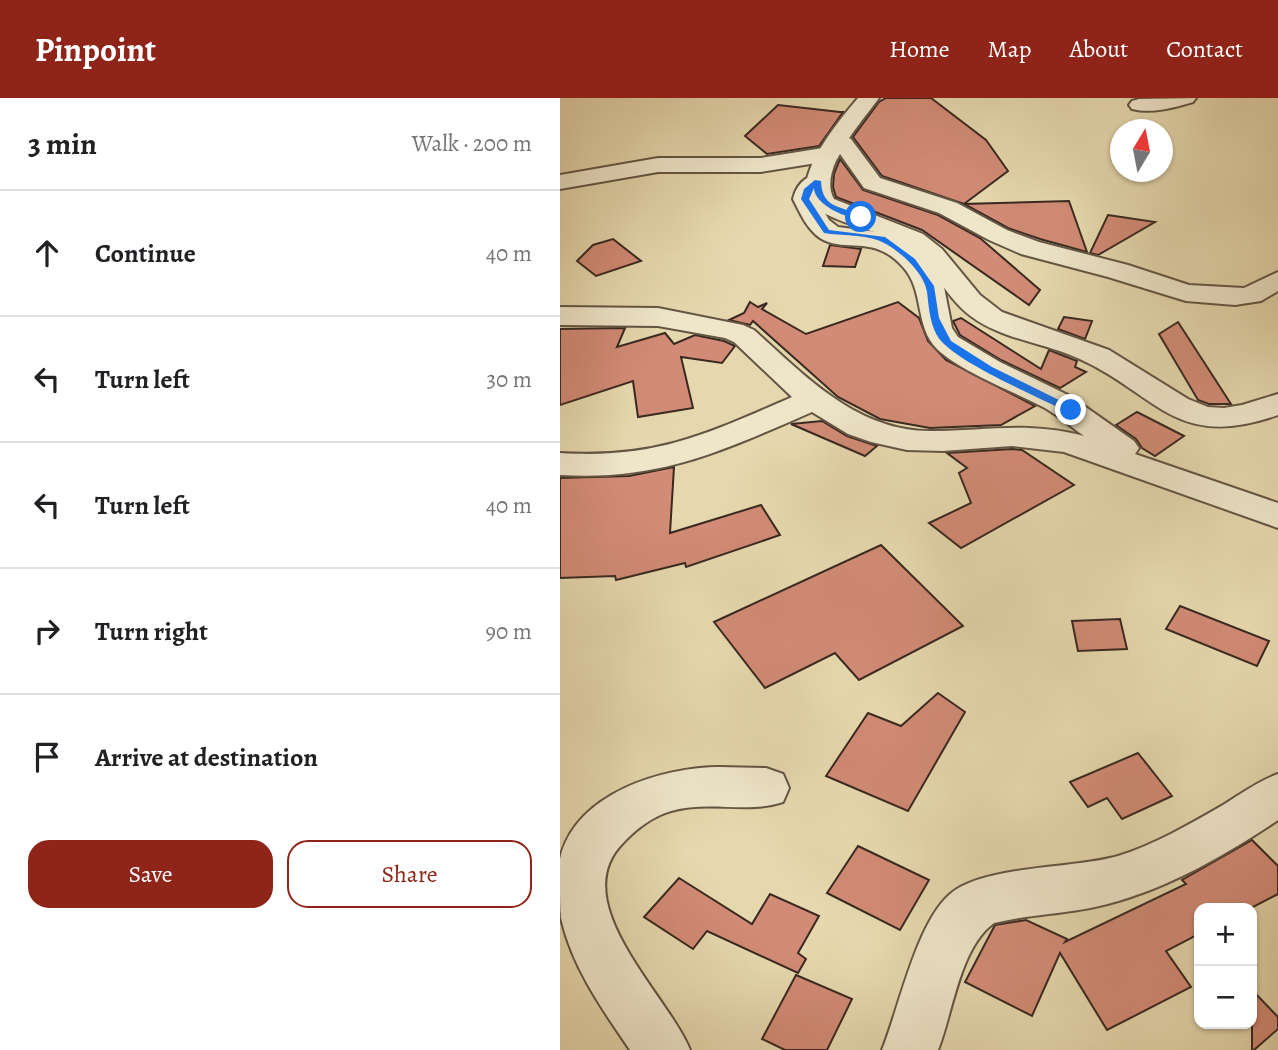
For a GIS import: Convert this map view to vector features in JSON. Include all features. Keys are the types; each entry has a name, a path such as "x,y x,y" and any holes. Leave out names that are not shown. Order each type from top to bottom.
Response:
{"street":[{"path":"869,98 833,147 817,181 807,191 805,199 819,224 831,234 883,239 913,261 930,286 935,318 948,343 989,369 1071,410 1155,472"},
{"path":"1139,105 1164,104 1186,98"},
{"path":"560,182 658,165 761,165 845,145 863,175 872,183 948,208 998,235 1030,248 1209,296 1251,295 1278,280"},
{"path":"817,181 818,194 831,208 896,228 918,241 950,272 970,301 1001,323 1089,352 1171,401 1204,416 1236,416 1278,404"},
{"path":"560,316 658,317 733,331 744,336 813,400 839,417 882,436 908,441 1036,437 1071,443 1278,516"},
{"path":"560,464 590,467 630,465 683,455 813,400"},
{"path":"662,1050 608,970 585,912 580,878 589,853 605,827 641,800 677,789 766,788"},
{"path":"910,1050 949,942 968,910 995,898 1094,885 1127,876 1241,820 1278,794"}],"building":[{"path":"886,98 931,98 986,140 1008,171 964,204 882,176 853,137 879,102"},
{"path":"778,105 843,112 819,146 767,154 745,136"},
{"path":"840,159 863,190 938,215 980,238 1040,290 1029,305 922,230 836,197 833,187 834,174"},
{"path":"1069,201 1087,252 1008,228 964,204"},
{"path":"1108,215 1155,222 1098,255 1090,253"},
{"path":"613,239 641,261 596,276 577,261 593,245"},
{"path":"830,245 861,249 855,267 823,266"},
{"path":"750,302 758,307 767,303 762,309 806,334 898,302 919,318 928,341 946,360 1035,406 1001,425 930,428 880,419 838,397 753,321 750,325 729,320 744,313"},
{"path":"1064,317 1092,321 1085,339 1058,329"},
{"path":"961,318 1041,369 1049,350 1077,361 1075,367 1086,372 1060,388 1001,360 960,335 953,321"},
{"path":"1178,322 1231,404 1209,404 1198,400 1159,334"},
{"path":"625,328 617,347 665,333 674,344 695,335 735,346 722,363 681,357 693,408 638,417 633,381 560,405 560,329"},
{"path":"1137,412 1184,436 1155,456 1116,425"},
{"path":"822,421 847,436 877,446 865,456 791,424"},
{"path":"1022,450 1074,485 961,548 929,523 971,503 959,473 967,468 947,453"},
{"path":"674,467 670,533 761,505 780,535 686,567 685,563 616,580 615,576 560,578 560,478 629,476"},
{"path":"881,545 963,626 859,680 835,653 765,688 714,622"},
{"path":"1180,606 1269,641 1257,666 1166,629"},
{"path":"1120,619 1127,649 1078,651 1072,621"},
{"path":"938,693 965,712 908,811 826,776 868,713 901,726"},
{"path":"1138,753 1172,796 1122,819 1107,798 1088,807 1070,782"},
{"path":"1252,840 1278,866 1278,894 1257,905 1194,903 1194,937 1166,951 1191,987 1107,1030 1060,953 1032,1016 965,982 995,925 1026,920 1067,939 1065,942 1186,884 1182,880"},
{"path":"858,846 929,880 900,930 827,893"},
{"path":"679,878 752,924 770,894 819,916 798,953 806,959 798,973 707,931 693,949 644,917"},
{"path":"796,975 852,999 827,1050 785,1050 762,1039"},
{"path":"1257,995 1278,1017 1278,1029 1252,1050 1252,1029 1257,1029"}],"route":[{"path":"861,217 825,204 818,194 817,181 807,191 805,199 819,224 827,232 883,239 913,261 930,286 935,318 948,343 989,369 1071,410"}]}
